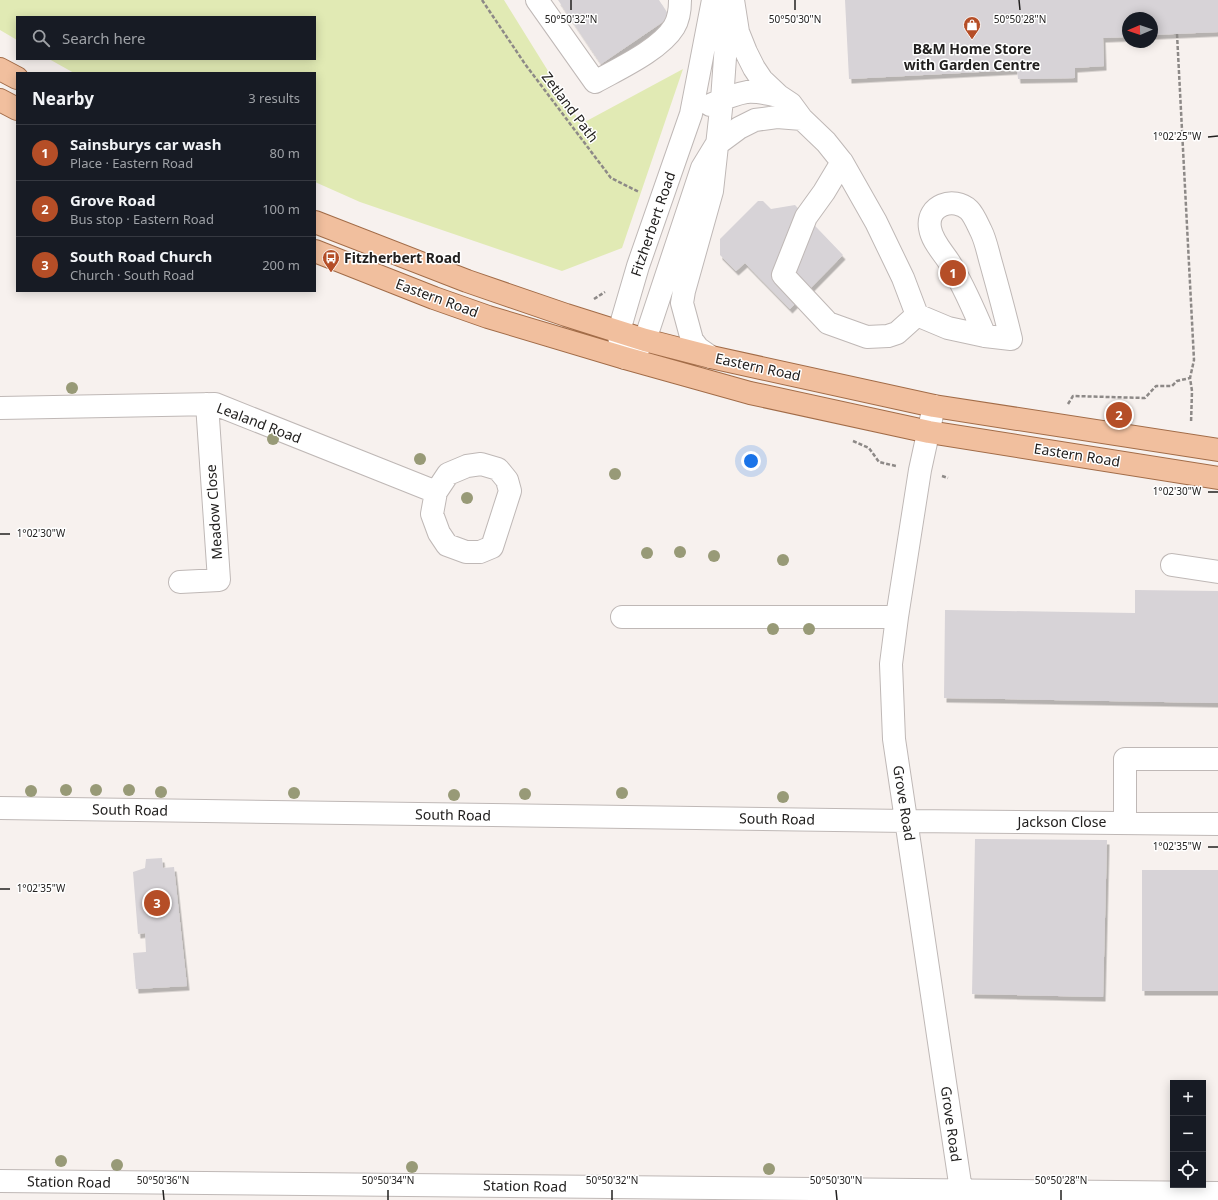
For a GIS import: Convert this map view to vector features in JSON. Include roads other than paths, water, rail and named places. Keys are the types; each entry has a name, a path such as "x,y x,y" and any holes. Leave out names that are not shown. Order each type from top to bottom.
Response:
{"main road":[{"path":"0,69 16,77"},
{"path":"0,100 16,108"},
{"name":"Eastern Road","path":"316,222 467,281 566,316 645,340 711,357 934,406 1218,450"},
{"name":"Eastern Road","path":"316,251 434,298 488,317 625,358 750,393 928,432 1218,478"}],"street":[{"path":"537,0 595,82 652,49 668,34 674,27 679,17 680,0"},
{"name":"Fitzherbert Road","path":"713,0 691,114 638,266 618,331 620,345 625,358 635,351 645,340 702,168 716,145"},
{"name":"Fitzherbert Road","path":"711,357 698,348 692,340 682,303 712,191 722,100 729,0"},
{"path":"733,0 738,32 746,52 762,80 779,96 792,104 802,119 826,142 842,162 876,222 903,278 917,316 948,328 985,336 1011,339 982,232 969,210 963,206 947,204 935,208 929,220 930,229 959,280 985,336"},
{"path":"691,114 722,100 747,92 765,93 779,96"},
{"path":"716,145 740,128 755,120 777,117 802,119"},
{"path":"842,162 824,192 806,217 783,275 828,323 868,337 888,336 897,333 917,316"},
{"name":"Meadow Close","path":"180,582 219,580 207,404"},
{"name":"Lealand Road","path":"0,408 215,404 436,492"},
{"name":"Grove Road","path":"934,406 920,470 891,664 894,739 961,1195"},
{"path":"1172,565 1218,572"},
{"path":"622,617 897,617"},
{"path":"1125,822 1125,760 1218,759"},
{"name":"South Road","path":"0,808 907,821"},
{"name":"Jackson Close","path":"907,821 1218,824"},
{"name":"Station Road","path":"0,1181 961,1195 1218,1193"}],"place":[{"name":"B&M Home Store with Garden Centre","path":"972,40"},
{"name":"Fitzherbert Road","path":"331,273"},
{"name":"Sainsburys car wash","path":"953,273"},
{"name":"Grove Road","path":"1119,415"},
{"name":"South Road Church","path":"157,903"}]}
